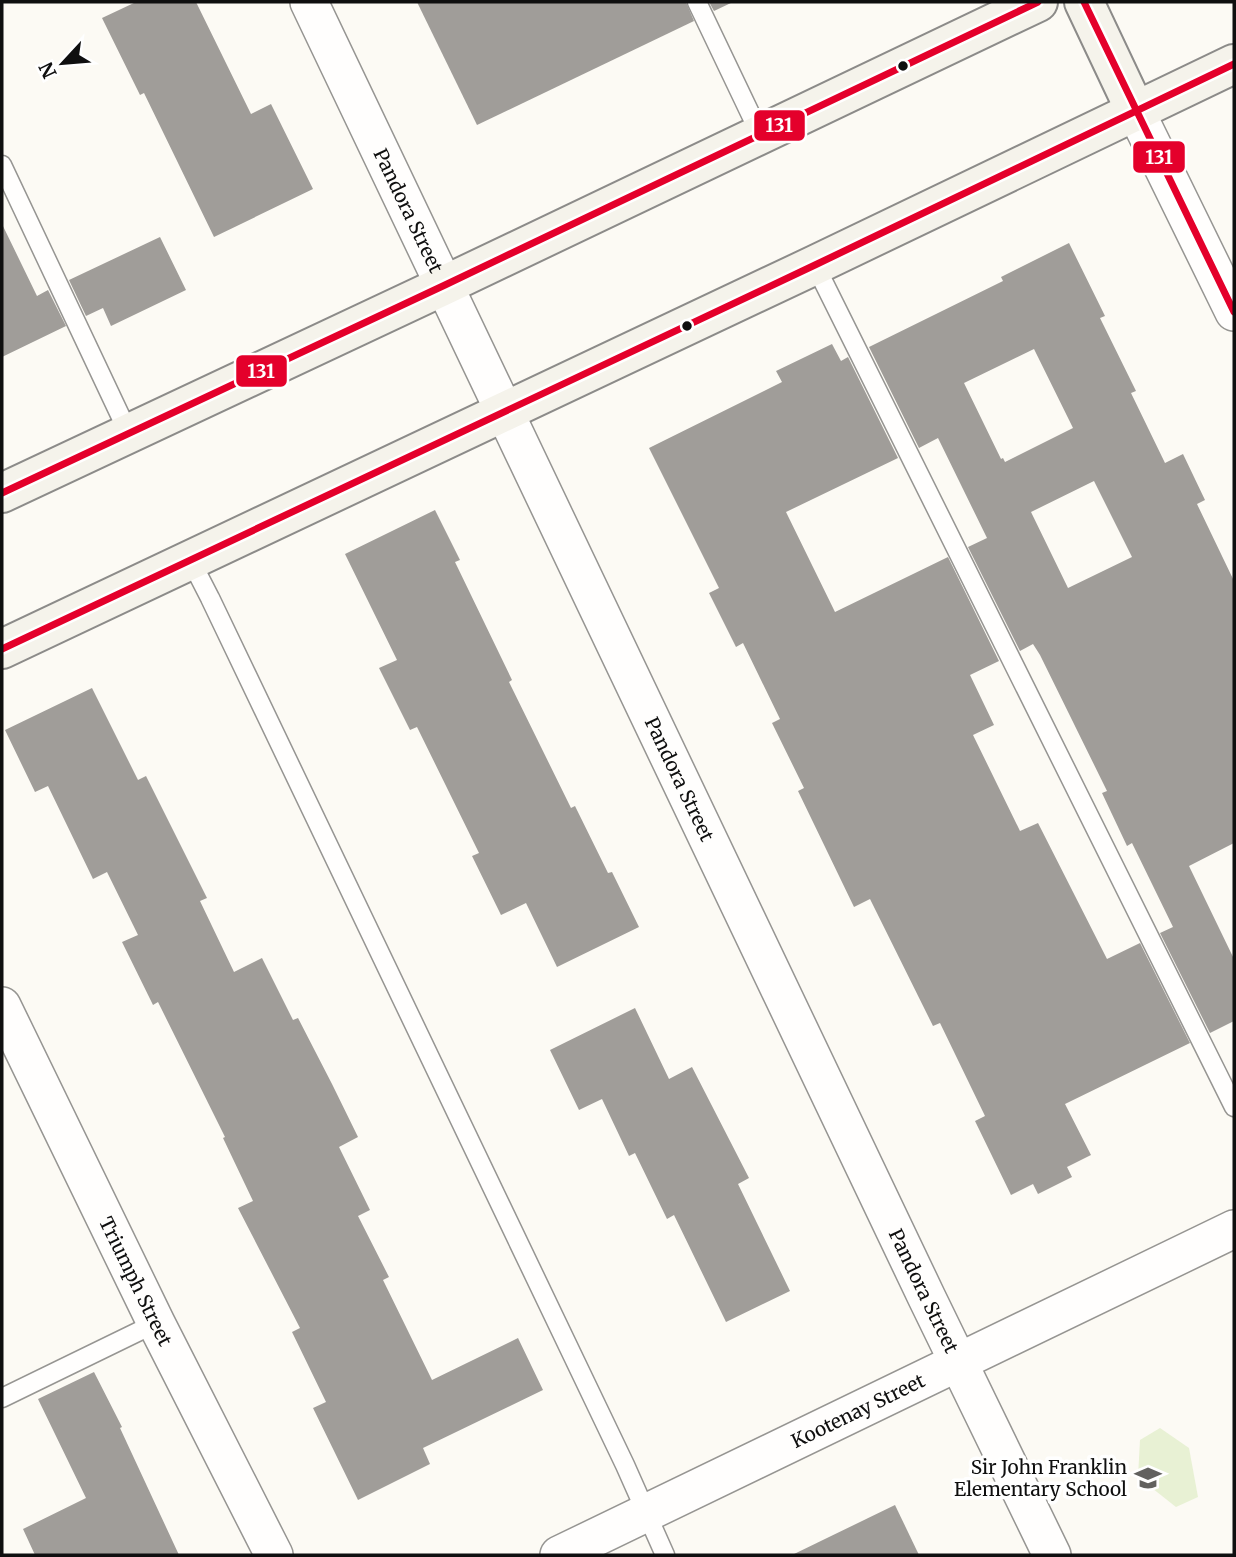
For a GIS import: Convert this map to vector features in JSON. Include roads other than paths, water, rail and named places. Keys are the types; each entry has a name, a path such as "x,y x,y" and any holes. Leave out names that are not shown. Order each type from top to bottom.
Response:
{"street":[{"name":"Pandora Street","path":"309,2 1052,1555"},
{"path":"2,493 1038,2"},
{"path":"1084,2 1234,312"},
{"path":"2,649 1136,113 1234,64"},
{"name":"Triumph Street","path":"6,1025 274,1555"},
{"name":"Kootenay Street","path":"559,1555 1234,1230"}],"lane":[{"path":"697,2 760,135"},
{"path":"2,165 128,432"},
{"path":"815,265 1234,1107"},
{"path":"191,561 614,1440 665,1555"},
{"path":"2,1398 156,1323"}],"place":[{"name":"Sir John Franklin Elementary School","path":"1148,1478"}]}
